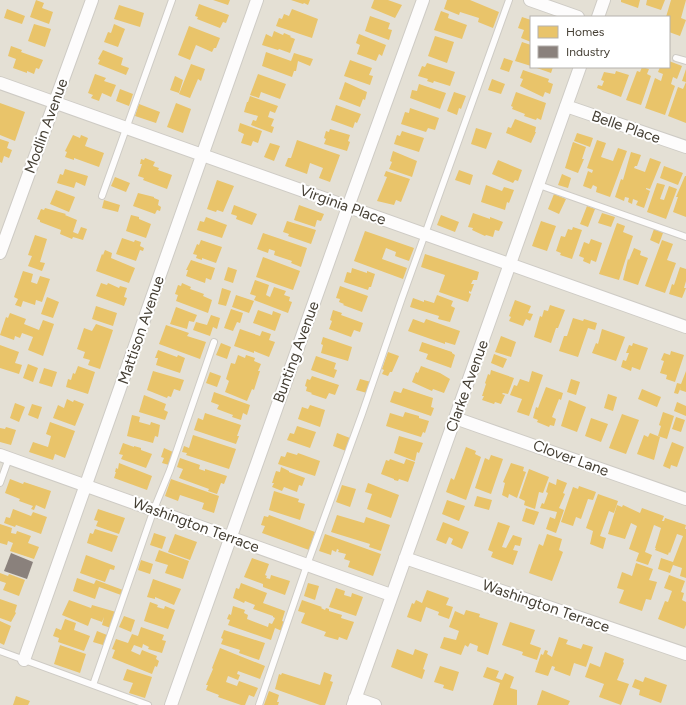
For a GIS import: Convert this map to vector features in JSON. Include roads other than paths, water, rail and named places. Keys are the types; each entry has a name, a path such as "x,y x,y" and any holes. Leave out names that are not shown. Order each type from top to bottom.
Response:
{"street":[{"name":"Modlin Avenue","path":"0,253 92,0"},
{"name":"Mattison Avenue","path":"24,660 257,0"},
{"name":"Bunting Avenue","path":"171,705 423,0"},
{"path":"530,0 575,16"},
{"path":"598,16 604,0"},
{"name":"Clarke Avenue","path":"354,701 580,68"},
{"name":"Virginia Place","path":"0,83 686,327"},
{"name":"Belle Place","path":"566,106 686,147"},
{"name":"Clover Lane","path":"456,418 686,499"},
{"name":"Washington Terrace","path":"4,456 391,595"},
{"name":"Washington Terrace","path":"405,558 686,654"},
{"path":"354,701 375,705"}],"lane":[{"path":"102,196 172,0"},
{"path":"259,705 307,564 362,414 509,0"},
{"path":"676,58 686,61"},
{"path":"539,184 686,237"},
{"path":"93,685 214,342"},
{"path":"0,483 4,456"},
{"path":"0,651 148,705"}]}
